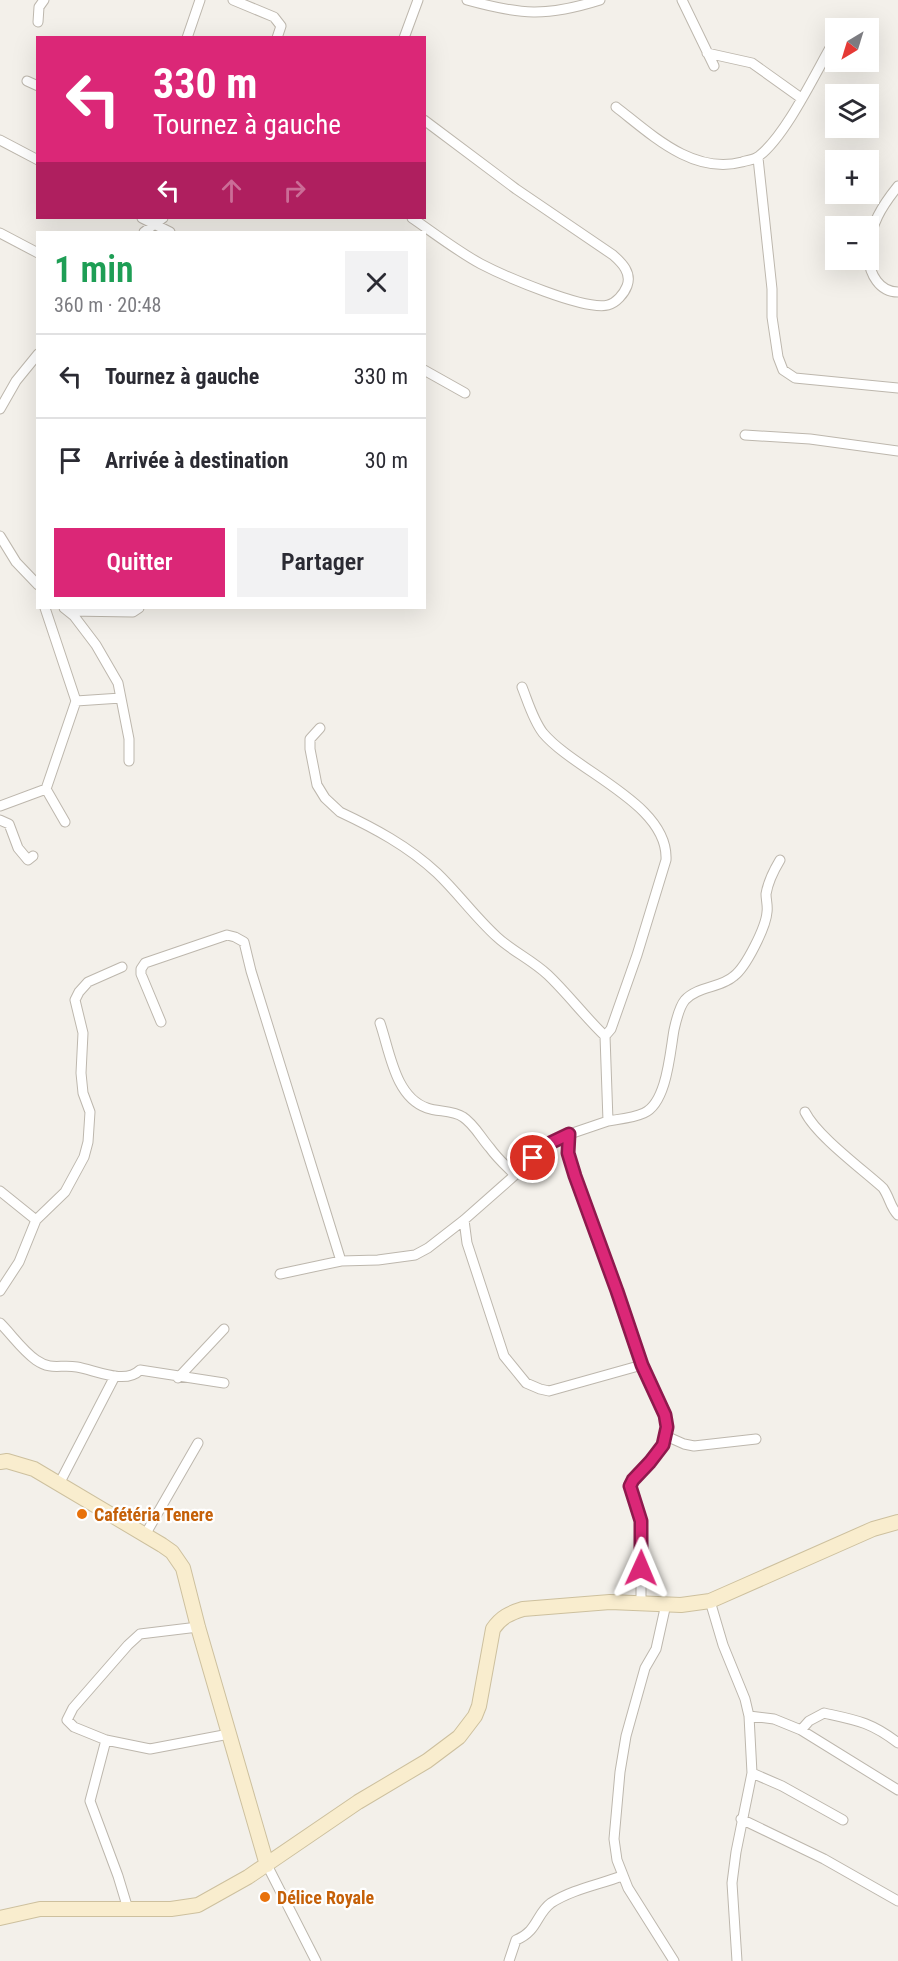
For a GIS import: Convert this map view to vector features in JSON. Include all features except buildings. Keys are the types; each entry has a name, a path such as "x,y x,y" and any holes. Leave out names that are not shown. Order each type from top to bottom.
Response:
{"street":[{"path":"38,22 39,7 44,0"},
{"path":"188,36 200,0"},
{"path":"233,0 274,17 280,26 278,36"},
{"path":"405,36 418,0"},
{"path":"467,0 502,10 537,13 559,11 600,0"},
{"path":"682,0 714,66"},
{"path":"707,53 752,63 801,98"},
{"path":"616,107 666,145 696,160 729,166 758,158 780,133 825,58"},
{"path":"27,81 36,85"},
{"path":"414,219 480,263 551,294 580,302 607,305 625,292 629,282 628,273 613,255 516,189 426,122"},
{"path":"0,140 36,159"},
{"path":"758,158 772,289 772,318 778,357 783,370 795,378 898,388"},
{"path":"878,216 898,186"},
{"path":"144,219 168,231"},
{"path":"145,231 161,219"},
{"path":"0,233 36,252"},
{"path":"871,270 879,285 887,291 898,292"},
{"path":"0,409 16,381 36,356"},
{"path":"426,371 465,393"},
{"path":"745,435 810,439 898,451"},
{"path":"0,536 16,562 36,584"},
{"path":"45,609 76,701 46,789"},
{"path":"67,609 133,612 138,609"},
{"path":"67,609 96,645 118,683 129,739 129,761"},
{"path":"522,687 542,731 572,758 634,801 647,813 663,839 666,851 666,860 634,964 611,1029 605,1036"},
{"path":"76,701 121,698"},
{"path":"320,728 310,739 310,749 317,785 333,806 339,812 388,836 419,858 495,935 536,964 550,977 605,1036 608,1121"},
{"path":"0,806 46,789"},
{"path":"46,789 66,822"},
{"path":"0,820 9,824 18,848 28,860 33,856"},
{"path":"279,1274 341,1261 378,1260 415,1255 428,1248 464,1220 548,1144 569,1134 608,1121 644,1113 652,1108 658,1101 675,1025 685,1000 733,978 751,955 767,914 766,893 772,874 780,860"},
{"path":"160,1022 141,974 145,963 227,935 244,942 251,972 341,1261"},
{"path":"0,1291 19,1262 36,1220 64,1192 84,1157 88,1142 90,1113 83,1093 81,1073 83,1034 75,1000 88,982 122,967"},
{"path":"380,1023 400,1085 407,1095 429,1108 459,1114 465,1118 514,1175"},
{"path":"805,1112 808,1119 820,1131 883,1188 888,1195 891,1208 898,1215"},
{"path":"569,1134 568,1153 575,1176 642,1365 665,1415 667,1427 666,1436 657,1453 630,1486 641,1521 641,1602"},
{"path":"0,1191 36,1220"},
{"path":"464,1220 467,1243 504,1356 526,1383 549,1390 642,1365"},
{"path":"0,1323 25,1351 50,1368 79,1367 115,1376 135,1375 138,1370 178,1378 224,1383"},
{"path":"178,1378 224,1329"},
{"path":"59,1484 115,1376"},
{"path":"666,1436 694,1446 756,1439"},
{"path":"145,1535 198,1443"},
{"path":"0,1462 21,1464 59,1484 172,1552 178,1559 183,1568 267,1865 316,1961"},
{"path":"0,1918 40,1909 171,1909 198,1905 227,1890 358,1802 427,1761 459,1737 475,1716 479,1706 493,1629 510,1612 610,1602 681,1605 710,1601 865,1532 898,1522"},
{"path":"710,1601 723,1645 745,1699 749,1716 752,1773 741,1819 732,1883 737,1961"},
{"path":"666,1604 656,1649 645,1668 630,1717 620,1772 614,1839 622,1876 674,1961"},
{"path":"198,1627 140,1634 73,1708 67,1716 69,1724 106,1740 150,1749 229,1734"},
{"path":"801,1730 809,1721 824,1713 860,1720 898,1743"},
{"path":"749,1716 774,1719 801,1730 898,1790"},
{"path":"106,1740 90,1801 128,1909"},
{"path":"752,1773 782,1786 843,1820"},
{"path":"741,1819 824,1859 898,1901"},
{"path":"508,1961 516,1940 527,1936 549,1905 578,1889 622,1876"}],"place":[{"name":"Cafétéria Tenere","path":"82,1514"},
{"name":"Délice Royale","path":"265,1897"}],"route":[{"path":"533,1158 548,1144 569,1134 568,1153 575,1176 642,1365 665,1415 667,1427 663,1445 630,1486 641,1521 641,1568"}]}
